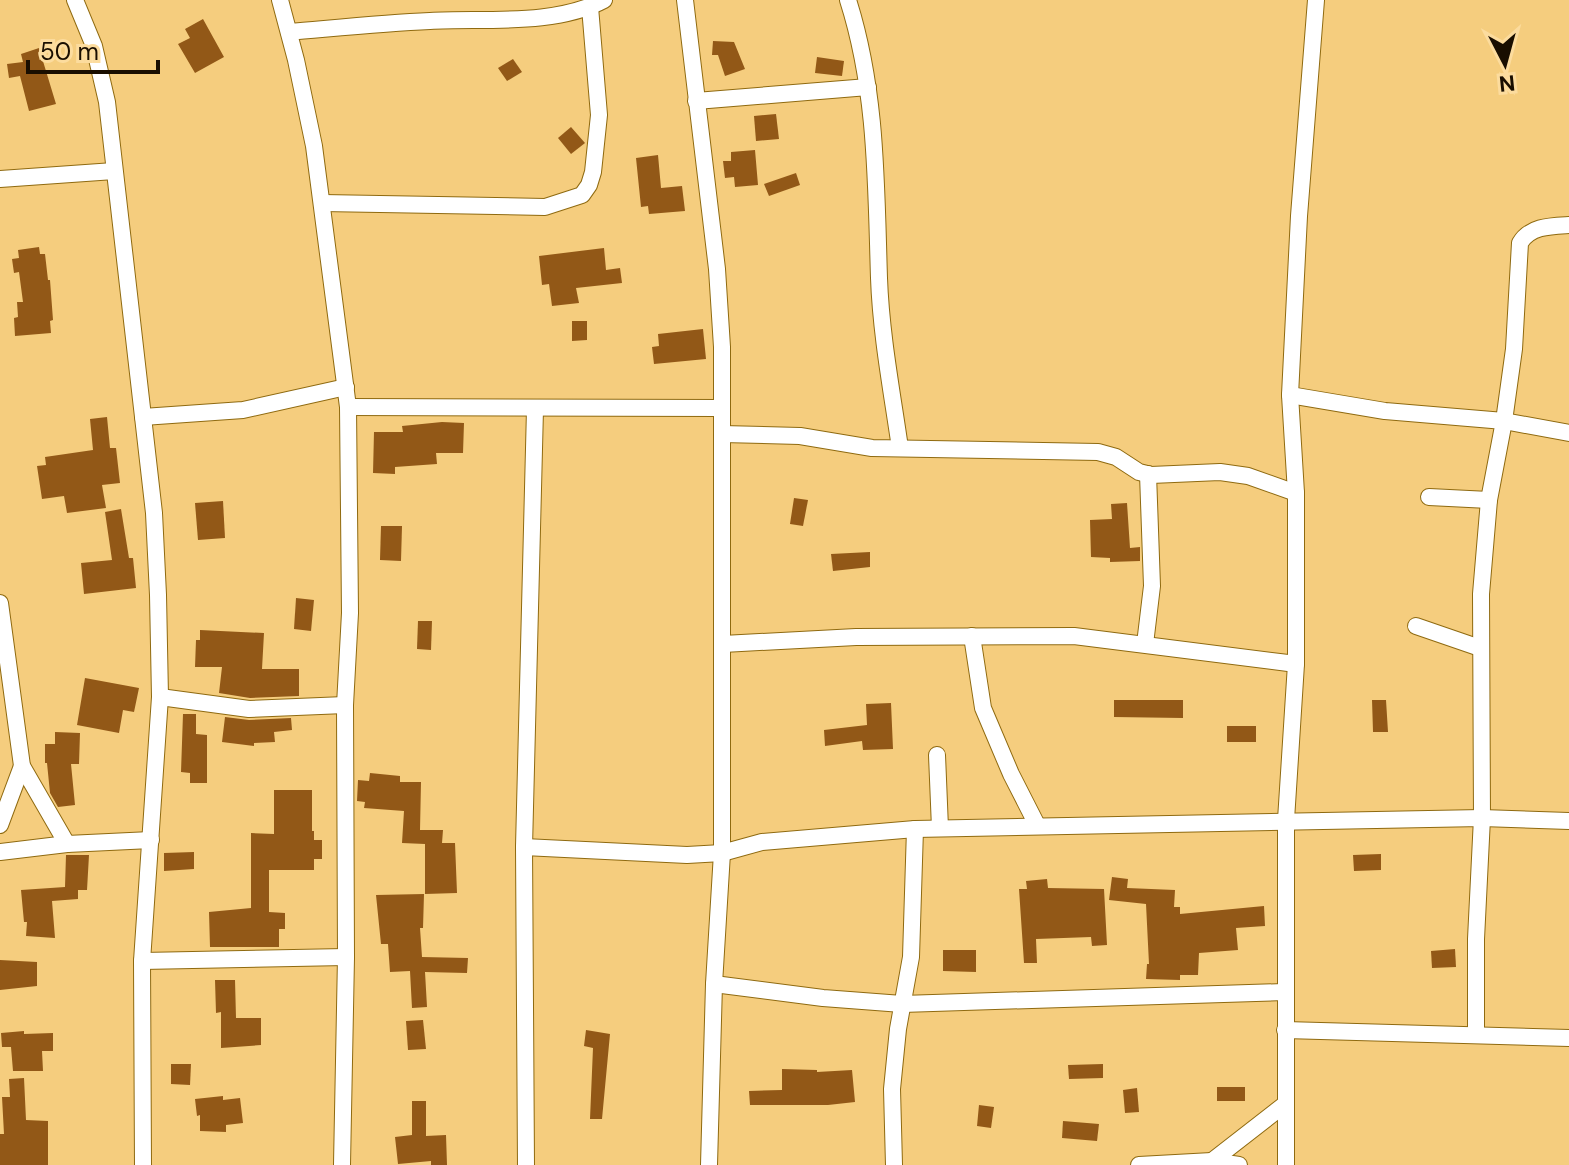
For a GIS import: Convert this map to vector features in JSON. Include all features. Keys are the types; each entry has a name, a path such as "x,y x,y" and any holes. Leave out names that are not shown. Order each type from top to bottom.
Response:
{"street":[{"path":"75,0 94,46 102,76 154,513 160,697 142,961 143,1165"},
{"path":"280,0 314,146 348,407 350,613 345,705 346,957 342,1165"},
{"path":"685,0 721,310 722,853 714,984 709,1165"},
{"path":"848,0 860,41 868,87 878,200 883,319 900,448"},
{"path":"1286,1165 1286,820 1296,664 1296,493 1290,395 1299,216 1316,0"},
{"path":"289,32 421,21 534,18 597,4 599,115 593,172 582,195 545,207 322,203"},
{"path":"696,101 868,87"},
{"path":"0,179 114,171"},
{"path":"1476,1034 1476,939 1482,818 1481,594 1489,500 1514,349 1520,243 1524,236 1538,229 1569,225"},
{"path":"143,417 243,410 346,387"},
{"path":"1290,395 1385,411 1504,421 1569,433"},
{"path":"348,407 722,408"},
{"path":"526,1165 524,847 535,409"},
{"path":"722,434 800,436 872,448 1098,452 1116,457 1148,474 1164,476 1220,472 1248,476 1296,493"},
{"path":"1145,644 1152,586 1148,474"},
{"path":"1429,497 1489,500"},
{"path":"0,603 2,653 22,766 67,844"},
{"path":"1416,626 1480,648"},
{"path":"972,636 983,708 1037,825"},
{"path":"723,644 856,637 1074,636 1296,664"},
{"path":"160,697 249,709 345,705"},
{"path":"937,755 940,828"},
{"path":"0,825 22,766"},
{"path":"524,847 687,855 722,853 762,842 940,828 1286,820 1482,818 1569,821"},
{"path":"894,1165 892,1089 911,957 915,829"},
{"path":"0,852 67,844 151,840"},
{"path":"142,961 346,957"},
{"path":"714,984 902,1004 1284,992"},
{"path":"1285,1030 1569,1038"},
{"path":"1212,1161 1284,1105"},
{"path":"1139,1165 1212,1161 1239,1165"}],"building":[{"path":"203,19 224,57 195,73 178,44 190,38 185,29"},
{"path":"713,41 734,42 745,69 725,76 718,55 712,55"},
{"path":"39,48 56,104 29,111 20,76 9,78 7,64 23,62 21,54"},
{"path":"817,57 844,61 842,76 815,73"},
{"path":"513,59 522,72 507,81 498,68"},
{"path":"776,114 779,139 756,141 754,116"},
{"path":"571,127 585,143 571,154 558,138"},
{"path":"755,150 758,185 735,187 734,177 725,178 723,161 731,161 731,152"},
{"path":"658,155 661,188 682,186 685,211 649,214 648,206 641,207 636,158"},
{"path":"796,173 800,185 769,196 764,184"},
{"path":"39,247 40,254 45,254 50,280 51,333 15,336 17,302 23,302 19,272 14,273 12,259 19,258 18,250"},
{"path":"604,248 606,270 620,268 622,283 576,288 579,303 552,306 549,284 542,285 539,256"},
{"path":"572,321 587,321 587,340 572,341"},
{"path":"703,329 706,359 654,364 652,347 659,346 658,334"},
{"path":"107,417 110,448 116,448 120,483 102,485 106,508 67,513 64,496 42,499 37,466 46,465 45,457 93,450 90,419"},
{"path":"464,423 463,453 436,453 437,464 395,467 395,474 373,473 374,432 403,432 402,426"},
{"path":"794,498 808,500 803,526 790,524"},
{"path":"223,501 225,538 198,540 195,503"},
{"path":"1127,503 1130,548 1140,547 1140,561 1110,562 1110,558 1091,557 1090,520 1112,519 1111,504"},
{"path":"121,509 129,558 133,558 136,588 84,594 81,563 112,560 105,512"},
{"path":"381,526 402,526 401,561 380,560"},
{"path":"870,552 870,567 833,571 831,554"},
{"path":"296,598 314,600 311,631 294,629"},
{"path":"418,621 432,621 431,650 417,649"},
{"path":"200,630 264,633 262,669 299,669 299,696 250,698 219,693 222,667 195,667 196,640 200,640"},
{"path":"85,678 139,688 134,712 123,710 119,733 77,725"},
{"path":"1114,700 1183,700 1183,718 1114,717"},
{"path":"1372,700 1386,700 1388,732 1373,732"},
{"path":"891,703 893,749 863,750 862,741 825,746 824,730 867,725 866,704"},
{"path":"183,714 196,714 196,734 207,735 207,783 190,783 190,773 181,772"},
{"path":"225,717 249,720 291,718 292,730 274,732 275,742 254,743 254,746 222,742"},
{"path":"1227,726 1256,726 1256,742 1227,742"},
{"path":"55,732 80,733 79,764 71,764 75,805 58,807 50,793 45,744 55,744"},
{"path":"370,773 400,776 400,782 421,782 420,830 443,830 442,843 455,843 457,893 425,894 425,844 402,843 404,811 364,808 365,802 357,801 358,780 369,781"},
{"path":"274,790 312,790 312,831 314,840 322,840 322,859 314,859 314,870 269,870 269,912 285,913 285,929 279,929 279,947 210,947 209,912 251,908 251,833 274,834"},
{"path":"194,852 194,869 164,871 164,853"},
{"path":"1381,854 1381,870 1354,871 1353,855"},
{"path":"66,855 89,855 87,890 78,890 78,899 52,901 55,938 26,936 27,922 24,922 21,890 65,887"},
{"path":"1112,877 1128,879 1127,888 1175,890 1174,907 1180,907 1180,914 1264,906 1265,926 1236,928 1238,950 1199,953 1198,975 1180,975 1180,980 1146,979 1149,964 1146,904 1109,900"},
{"path":"1047,879 1048,888 1104,889 1107,945 1092,946 1091,937 1036,939 1037,963 1024,963 1019,889 1027,889 1026,881"},
{"path":"424,894 423,928 420,928 422,957 468,958 467,973 425,972 427,1007 412,1008 410,971 390,972 388,944 381,944 376,895"},
{"path":"1455,949 1456,967 1432,968 1431,951"},
{"path":"943,950 976,950 976,972 943,971"},
{"path":"0,960 37,962 37,986 0,990"},
{"path":"215,980 235,980 236,1018 261,1018 261,1045 221,1048 221,1012 216,1013"},
{"path":"423,1020 426,1049 408,1050 406,1021"},
{"path":"586,1030 610,1034 602,1119 590,1119 593,1048 584,1046"},
{"path":"24,1031 24,1034 53,1033 53,1051 42,1051 43,1071 13,1071 11,1047 2,1047 1,1033"},
{"path":"171,1064 191,1064 190,1085 171,1084"},
{"path":"1103,1064 1103,1078 1069,1079 1068,1065"},
{"path":"782,1069 817,1072 852,1070 855,1102 750,1105 749,1091 782,1090"},
{"path":"24,1078 26,1120 48,1121 48,1165 0,1165 0,1134 4,1134 2,1097 10,1097 9,1079"},
{"path":"1217,1087 1245,1087 1245,1101 1217,1101"},
{"path":"1137,1088 1139,1112 1125,1113 1123,1090"},
{"path":"223,1096 223,1100 240,1098 243,1123 226,1125 226,1132 200,1131 200,1115 197,1116 195,1099"},
{"path":"412,1101 426,1101 426,1136 446,1135 447,1165 431,1165 431,1161 398,1164 395,1137 412,1135"},
{"path":"979,1105 994,1107 991,1128 977,1126"},
{"path":"1063,1121 1099,1124 1097,1141 1062,1138"}]}
